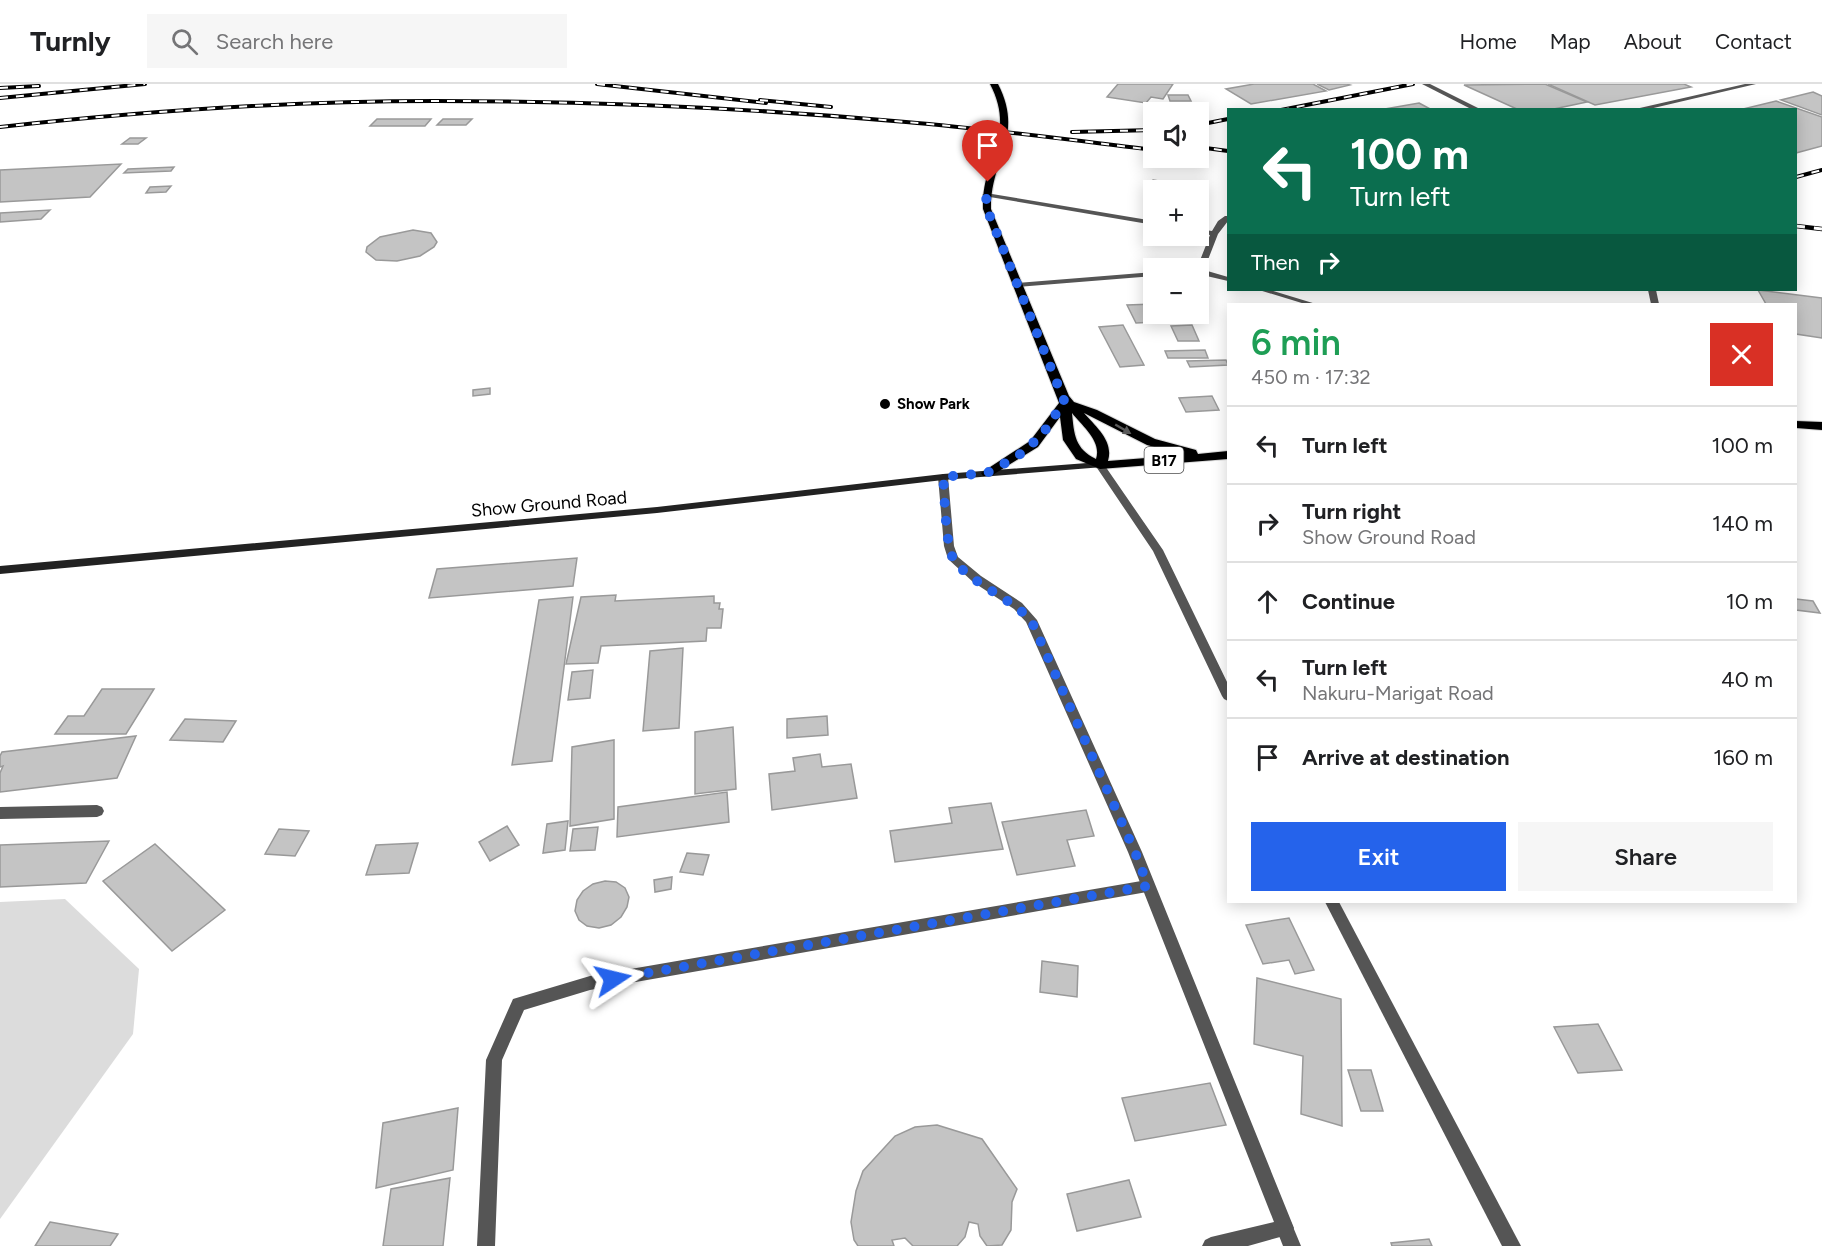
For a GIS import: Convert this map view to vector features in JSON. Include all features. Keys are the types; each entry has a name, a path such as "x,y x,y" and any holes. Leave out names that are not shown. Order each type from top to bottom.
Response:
{"main road":[{"path":"994,84 1004,109 1006,129 991,169 986,195 987,209 1066,401 1101,441 1104,453 1100,465 1080,456 1069,440 1066,401"},
{"path":"1066,401 1094,411 1151,442 1207,457"},
{"path":"987,473 1034,444 1066,401"},
{"path":"1797,425 1822,426"},
{"name":"B17","path":"1100,465 1227,455"},
{"name":"Show Ground Road","path":"0,570 657,510 943,477 1100,465"}],"street":[{"path":"1425,84 1475,108"},
{"path":"1643,108 1753,84"},
{"path":"986,195 1143,222"},
{"path":"1204,258 1214,234 1227,219"},
{"path":"1209,233 1214,234"},
{"path":"1209,274 1227,279"},
{"path":"1017,285 1143,275"},
{"path":"1266,291 1308,303"},
{"path":"1100,465 1158,550 1227,694"},
{"path":"943,477 949,546 953,558 969,573 1018,606 1031,620 1135,852 1292,1246"},
{"path":"0,813 97,811"},
{"path":"486,1246 494,1060 519,1004 590,983 1148,886"},
{"path":"1333,903 1512,1246"},
{"path":"1211,1246 1285,1228"}],"shaded area":[{"path":"65,899 139,969 133,1034 0,1219 0,902"}],"building":[{"path":"1118,84 1173,84 1163,99 1151,97 1143,103 1107,97"},
{"path":"1254,84 1313,84 1326,91 1251,104 1226,89"},
{"path":"1317,84 1347,84 1350,85 1329,90"},
{"path":"1545,84 1587,102 1558,108 1515,108 1464,85"},
{"path":"1548,84 1684,84 1691,87 1595,105"},
{"path":"1813,92 1822,96 1822,115 1781,100"},
{"path":"1168,95 1188,95 1191,101 1170,101"},
{"path":"1776,101 1796,108 1747,108"},
{"path":"1419,103 1428,108 1390,108"},
{"path":"1797,108 1822,117 1822,146 1797,153"},
{"path":"377,119 431,119 425,126 370,126"},
{"path":"443,119 472,119 466,125 437,125"},
{"path":"130,138 146,138 138,144 122,144"},
{"path":"121,164 90,197 0,202 0,170"},
{"path":"174,167 171,171 124,173 128,169"},
{"path":"171,186 166,192 146,193 150,187"},
{"path":"50,210 41,219 0,222 0,213"},
{"path":"413,230 431,233 437,242 434,247 420,256 397,261 376,260 366,252 367,247 380,237"},
{"path":"1759,291 1822,298 1822,338 1797,334 1797,303 1765,303"},
{"path":"1143,304 1143,323 1136,323 1127,305"},
{"path":"1123,325 1144,365 1120,367 1099,327"},
{"path":"1192,325 1199,341 1178,341 1171,326"},
{"path":"1205,350 1208,358 1168,358 1165,351"},
{"path":"1226,360 1227,365 1190,367 1187,361"},
{"path":"490,388 490,394 473,396 473,390"},
{"path":"1212,396 1219,410 1186,412 1179,398"},
{"path":"577,558 573,586 429,598 437,569"},
{"path":"616,595 615,601 714,596 714,603 720,603 719,609 723,609 721,628 707,628 706,641 601,646 598,663 566,664 581,597"},
{"path":"573,597 552,761 512,765 539,600"},
{"path":"1797,599 1813,601 1820,613 1797,610"},
{"path":"683,648 679,728 643,731 650,651"},
{"path":"593,670 590,698 568,700 572,672"},
{"path":"102,689 154,689 126,734 55,734 68,716 84,716"},
{"path":"827,716 828,735 787,738 787,719"},
{"path":"185,719 236,721 223,742 170,740"},
{"path":"733,727 736,789 695,794 695,732"},
{"path":"136,736 117,778 0,792 2,752"},
{"path":"614,740 614,819 570,826 572,747"},
{"path":"820,754 822,767 851,764 857,798 772,810 769,774 795,771 793,758"},
{"path":"727,792 729,822 617,837 618,807"},
{"path":"991,803 1003,849 895,862 890,831 952,823 949,808"},
{"path":"1086,810 1094,836 1067,840 1075,866 1017,875 1002,822"},
{"path":"568,821 565,850 543,853 547,824"},
{"path":"507,826 519,845 490,861 479,842"},
{"path":"598,827 595,850 570,851 573,829"},
{"path":"279,829 309,831 295,856 265,854"},
{"path":"109,841 86,883 0,887 0,845"},
{"path":"418,843 409,873 366,875 376,845"},
{"path":"155,844 225,910 172,951 103,881"},
{"path":"687,853 709,855 703,875 680,872"},
{"path":"672,877 671,889 655,892 654,880"},
{"path":"605,881 616,882 625,888 629,897 627,907 621,917 611,925 599,928 587,926 579,920 575,911 577,900 583,891 593,884"},
{"path":"1289,918 1314,970 1295,974 1289,960 1263,964 1246,925"},
{"path":"1042,961 1078,966 1077,997 1040,992"},
{"path":"1257,978 1341,999 1342,1126 1301,1114 1303,1056 1254,1044"},
{"path":"1598,1024 1622,1070 1578,1073 1554,1027"},
{"path":"1348,1070 1371,1070 1383,1111 1361,1111"},
{"path":"1210,1083 1226,1125 1135,1141 1122,1098"},
{"path":"458,1108 453,1170 376,1188 383,1123"},
{"path":"937,1125 982,1139 1017,1189 1012,1202 1011,1230 1002,1245 987,1246 980,1236 978,1224 969,1222 965,1237 957,1246 913,1246 905,1238 892,1240 894,1246 858,1246 854,1240 851,1222 856,1191 863,1171 895,1136 915,1127"},
{"path":"450,1178 443,1246 383,1246 391,1189"},
{"path":"1129,1180 1141,1217 1077,1231 1067,1194"},
{"path":"50,1222 118,1234 110,1246 35,1246"},
{"path":"1429,1239 1432,1246 1392,1246 1391,1243"}],"railway":[{"path":"0,98 145,84"},
{"path":"597,84 766,103"},
{"path":"1291,108 1413,84"},
{"path":"0,88 39,86"},
{"path":"760,100 831,107"},
{"path":"0,127 109,116 271,105 380,101 553,102 729,109 847,117 968,128 1143,149"},
{"path":"1209,123 1227,119"},
{"path":"1072,132 1143,130"},
{"path":"1209,148 1227,151"},
{"path":"1797,177 1822,170"},
{"path":"1797,226 1822,229"}],"place":[{"name":"Show Park","path":"885,404"}],"route":[{"path":"613,979 1148,886 1031,620 1018,606 961,568 953,558 949,546 943,477 987,473 1018,456 1043,434 1065,403 987,209 988,182"}]}
